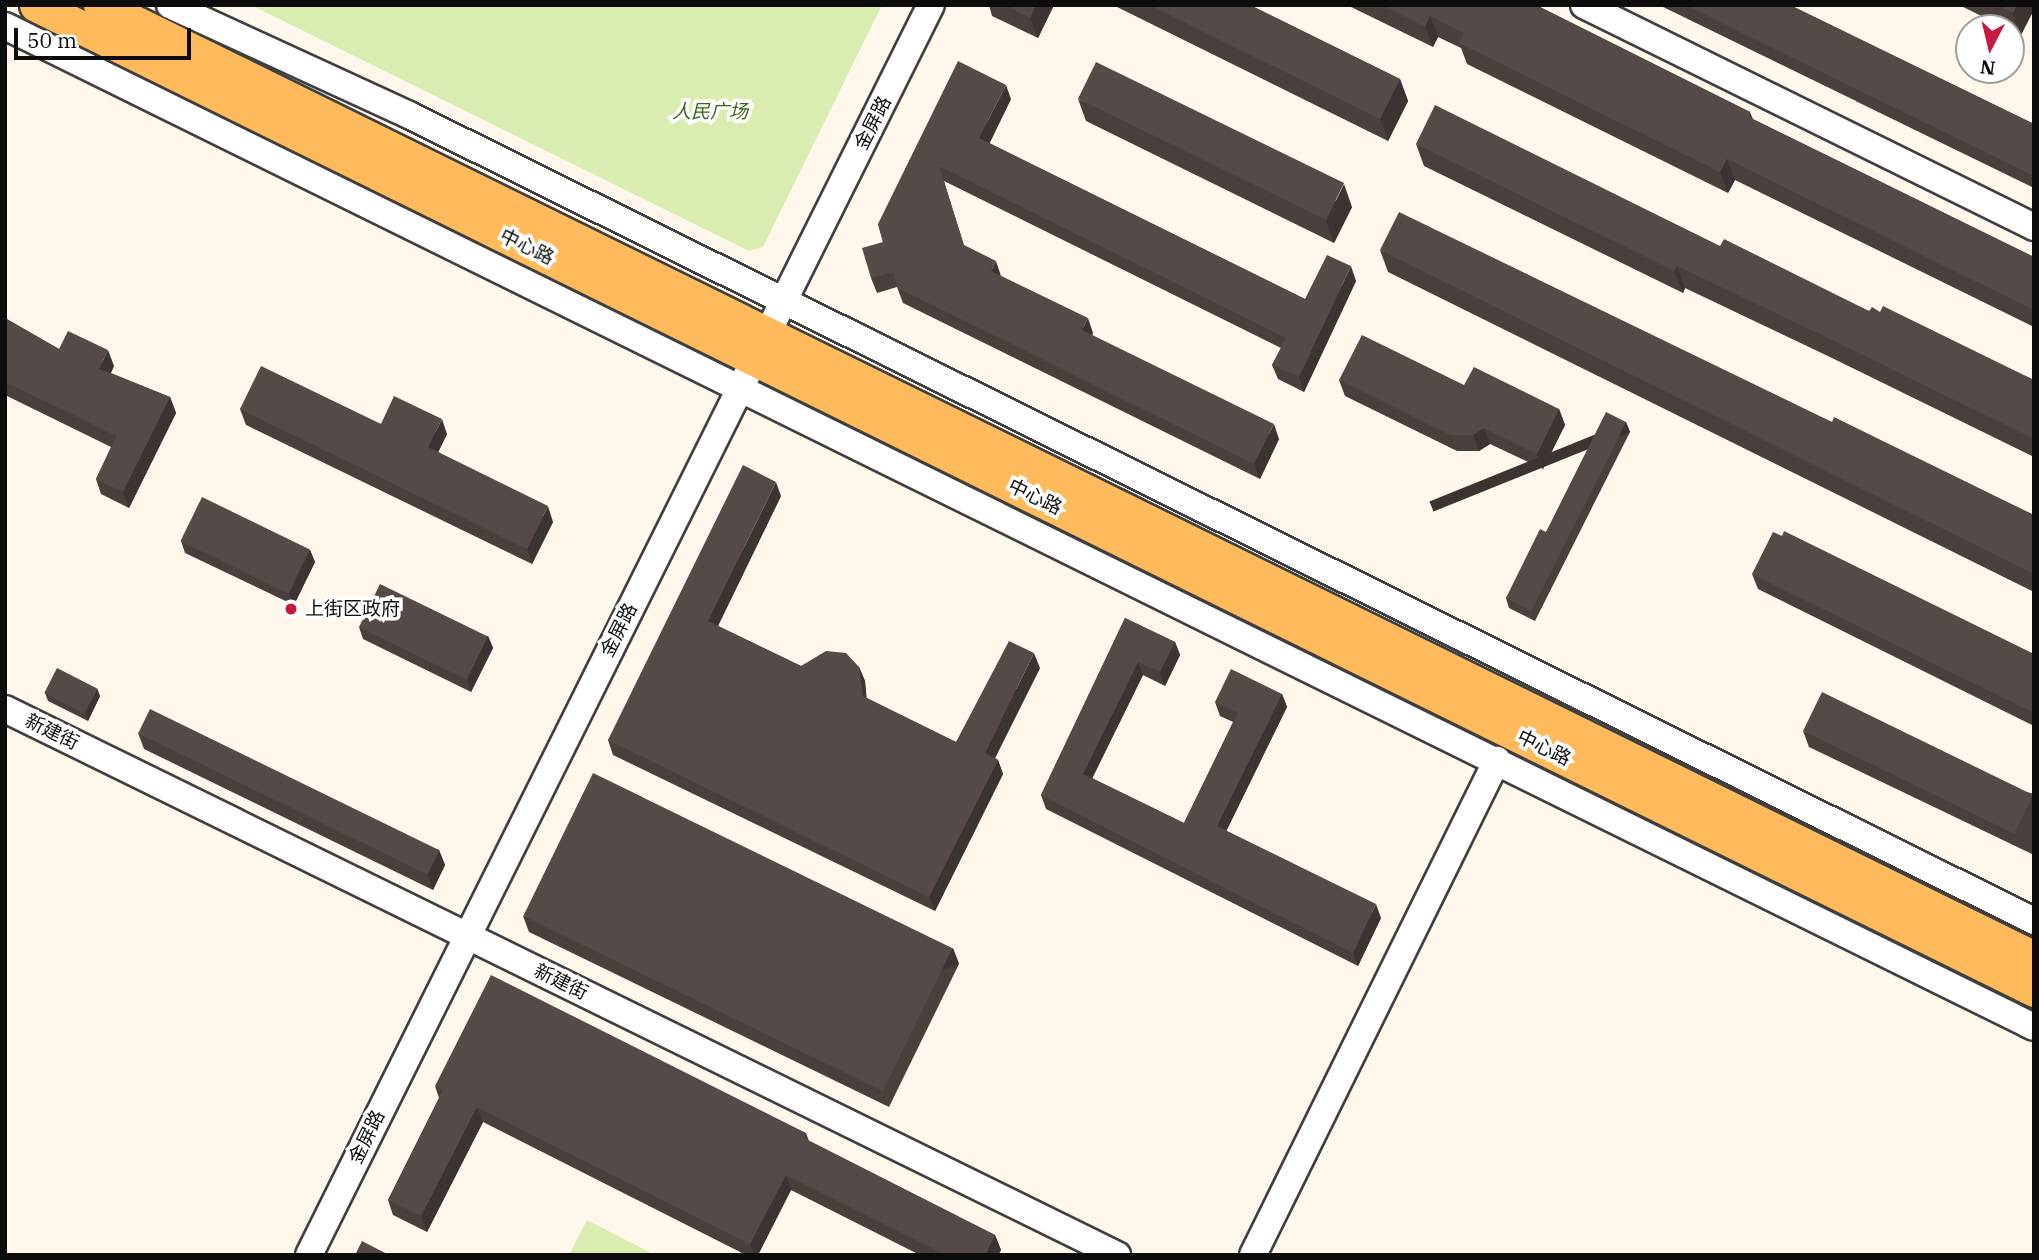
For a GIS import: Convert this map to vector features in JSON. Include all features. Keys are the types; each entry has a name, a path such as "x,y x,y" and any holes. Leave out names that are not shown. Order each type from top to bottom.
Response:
{"main road":[{"name":"中心路","path":"36,5 761,347 2034,958"},
{"name":"中心路","path":"100,5 761,347 2034,990"}],"street":[{"path":"170,5 409,115 2034,921"},
{"name":"金屏路","path":"309,1255 931,5"},
{"path":"1584,5 2034,227"},
{"path":"5,26 2034,1027"},
{"name":"新建街","path":"5,709 1117,1255"},
{"path":"1253,1255 1497,761"}],"green space":[{"name":"人民广场","path":"251,5 882,5 763,247 749,251"},
{"path":"587,1220 655,1255 569,1255"}],"building":[{"path":"1005,5 1036,5 1030,18"},
{"path":"1150,5 1250,5 1400,79 1380,119"},
{"path":"1382,5 1536,5 1750,112 1748,117 2034,257 2034,310 1727,159 1720,172 1459,43 1464,33 1430,16 1425,27"},
{"path":"1685,5 1790,5 2034,124 2034,176"},
{"path":"1997,5 2017,5 2013,13"},
{"path":"958,61 1006,85 979,138 1305,299 1327,255 1351,266 1299,377 1272,365 1286,338 939,166 964,245 996,261 991,271 1088,318 1082,330 1274,424 1254,464 898,288 893,272 871,278 862,248 883,242 878,224"},
{"path":"1096,62 1344,183 1326,220 1078,99"},
{"path":"1435,105 1720,246 1724,239 1869,311 1872,307 1880,312 1883,306 2034,380 2034,439 1677,266 1674,271 1416,144"},
{"path":"1399,212 1832,422 1834,417 2034,515 2034,574 1380,250"},
{"path":"5,318 59,349 68,331 108,350 99,369 170,397 123,492 96,479 117,436 5,382"},
{"path":"1362,335 1464,385 1474,367 1559,409 1537,454 1484,428 1473,435 1451,435 1339,380"},
{"path":"261,366 381,424 394,396 442,419 428,447 548,506 527,549 240,409"},
{"path":"1606,412 1626,422 1531,611 1506,598 1540,529 1546,532"},
{"path":"743,465 776,482 708,621 801,666 826,651 846,653 859,667 863,696 956,742 1009,641 1034,653 985,753 998,760 929,897 608,740"},
{"path":"202,497 310,550 288,594 181,541"},
{"path":"1784,531 2034,654 2034,713 1752,574 1773,532 1782,536"},
{"path":"380,584 488,637 467,680 359,627"},
{"path":"1125,618 1175,642 1160,672 1138,662 1083,774 1184,823 1238,713 1215,702 1231,669 1282,694 1217,826 1376,904 1353,953 1041,795"},
{"path":"57,668 97,688 84,713 44,693"},
{"path":"1822,692 2033,795 2014,834 1803,731"},
{"path":"150,709 439,850 428,874 138,733"},
{"path":"593,773 953,948 883,1091 523,916"},
{"path":"491,975 806,1133 804,1138 995,1235 985,1255 946,1255 786,1175 750,1244 477,1107 421,1216 388,1200 443,1090 435,1086"},
{"path":"362,1241 389,1255 355,1255"}],"place":[{"name":"上街区政府","path":"291,609"}]}
